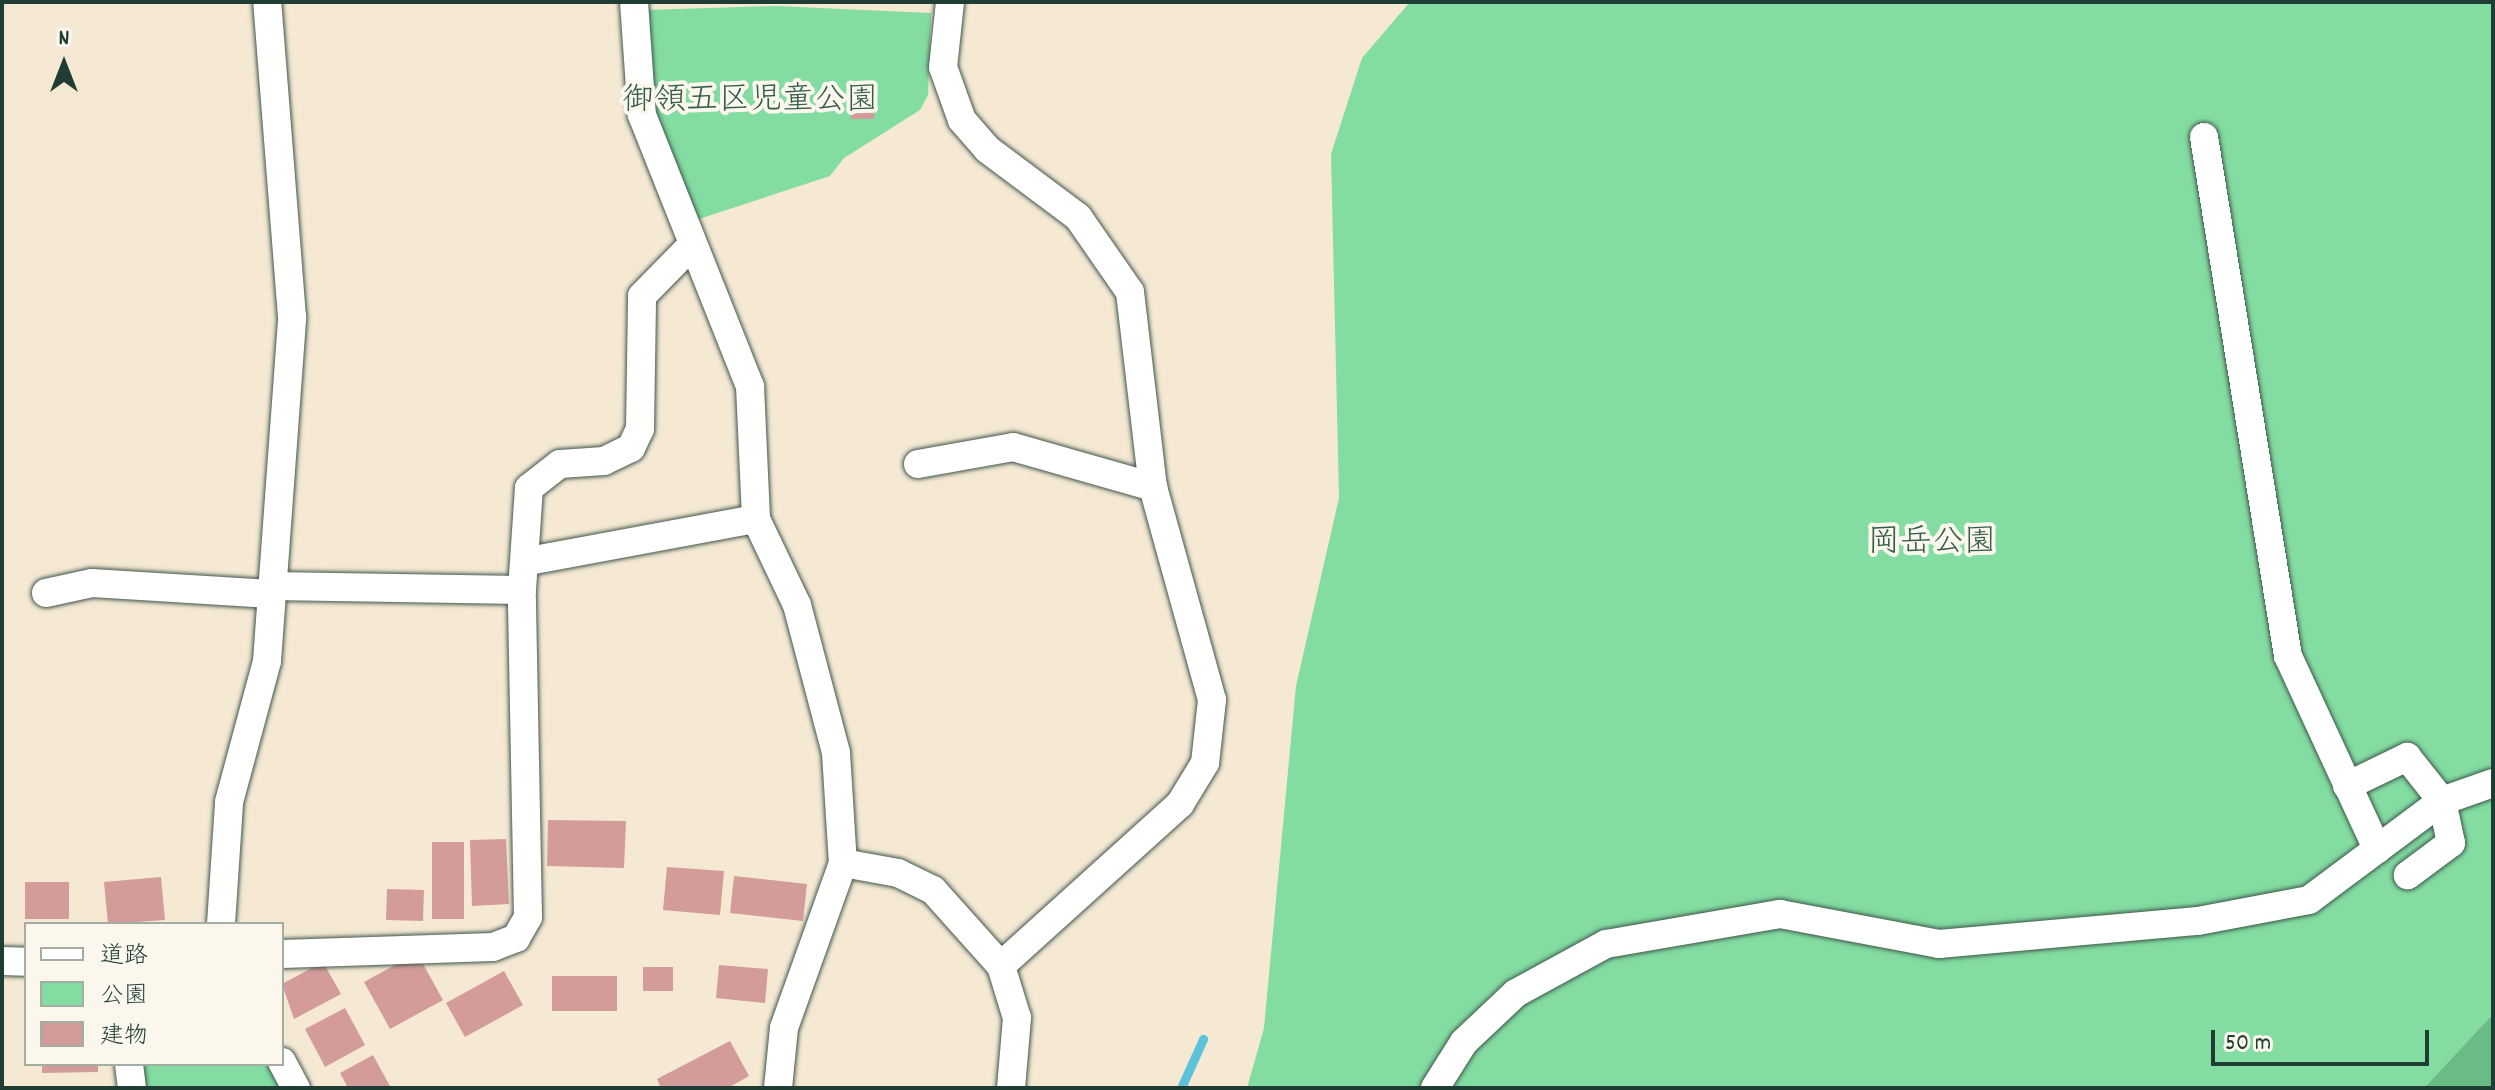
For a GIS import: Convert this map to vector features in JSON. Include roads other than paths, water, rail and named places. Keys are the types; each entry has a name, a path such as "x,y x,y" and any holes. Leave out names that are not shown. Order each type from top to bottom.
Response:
{"street":[{"path":"221,922 229,802 263,692 292,317 267,2"},
{"path":"634,2 642,115 691,246 750,386 756,519 797,605 836,753 843,863 784,1028 778,1088"},
{"path":"950,2 943,67 962,120 987,149 1078,217 1130,292 1153,487 1187,591 1212,700 1205,763 1180,804 1001,966"},
{"path":"2204,137 2288,656 2377,849"},
{"path":"284,954 493,947 516,938 528,917 522,590 529,561 527,503 539,474 560,464 620,457 631,448 640,429 642,296 691,246"},
{"path":"918,464 1013,447 1153,487"},
{"path":"529,561 756,519"},
{"path":"46,593 92,583 271,590 522,590"},
{"path":"2347,786 2407,757 2442,801 2451,843 2408,875"},
{"path":"1435,1088 1464,1042 1516,993 1606,944 1780,914 1939,944 2198,921 2309,900 2442,801 2493,783"},
{"path":"843,863 898,873 933,890 1001,966 1017,1018 1011,1088"},
{"path":"2,961 24,962"},
{"path":"129,1066 132,1088"},
{"path":"284,1066 296,1088"}],"waterway":[{"path":"1181,1088 1203,1039"}],"park label":[{"name":"御領五区児童公園","path":"750,102"},
{"name":"岡岳公園","path":"1932,544"}]}
